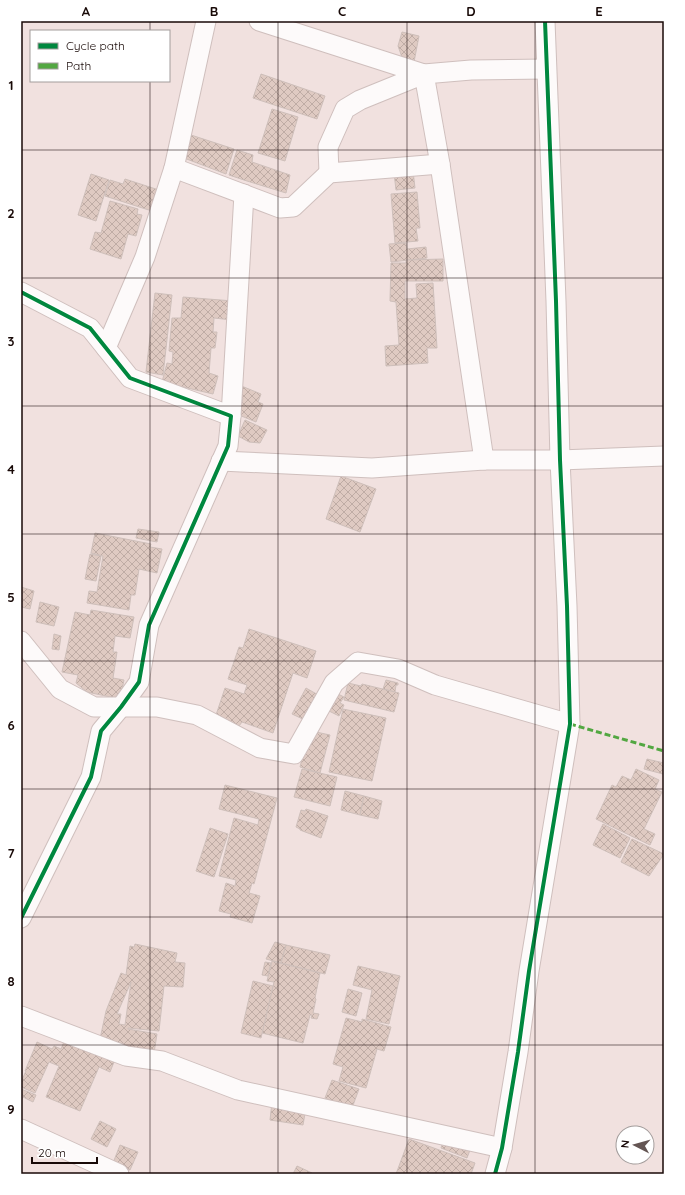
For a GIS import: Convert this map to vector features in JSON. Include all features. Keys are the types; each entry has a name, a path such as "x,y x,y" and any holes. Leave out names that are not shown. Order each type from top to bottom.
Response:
{"street":[{"path":"106,348 145,257 174,168 206,21"},
{"path":"259,21 424,74"},
{"path":"495,1174 502,1148 518,1052 530,964 570,724 545,21"},
{"path":"329,173 328,147 345,109 360,100 424,74 471,70 546,69"},
{"path":"424,74 440,164 484,460"},
{"path":"174,168 280,208 293,207 329,173 440,164"},
{"path":"21,918 91,777 101,731 139,682 148,625 228,446 244,194"},
{"path":"21,292 90,328 130,378 231,416"},
{"path":"220,461 372,468 484,460 560,460 664,456"},
{"path":"21,641 60,689 94,707 157,707 197,715 260,748 294,754 334,683 358,662 398,669 435,685 570,724"},
{"path":"21,1016 126,1056 162,1061 238,1090 502,1148"},
{"path":"21,1129 119,1174"}],"building":[{"path":"402,32 419,36 414,62 403,60 398,46"},
{"path":"261,74 325,96 317,119 253,98"},
{"path":"272,109 298,117 285,161 258,153"},
{"path":"191,135 234,149 226,174 184,158"},
{"path":"237,150 253,155 252,162 290,175 286,193 229,175"},
{"path":"413,171 415,188 396,190 394,173"},
{"path":"91,174 109,180 96,221 78,215"},
{"path":"125,179 162,191 155,212 105,196 110,180 123,184"},
{"path":"417,192 420,228 416,228 418,241 395,243 391,194"},
{"path":"110,201 138,209 137,214 142,215 136,236 128,234 121,259 90,249 95,232 101,233"},
{"path":"406,243 407,249 426,247 427,258 391,262 389,244"},
{"path":"443,259 443,281 405,281 405,299 417,298 416,284 433,283 437,348 427,348 428,363 386,366 385,346 399,345 396,302 390,301 391,263 406,263 406,260"},
{"path":"155,293 172,295 163,375 146,372"},
{"path":"183,297 233,301 232,320 214,318 213,332 217,332 215,348 211,348 209,373 218,376 213,394 162,382 167,363 172,364 173,352 169,351 172,318 181,318"},
{"path":"239,385 261,394 258,402 263,404 256,422 239,415 243,398 238,398"},
{"path":"245,420 267,430 260,443 249,442 238,436"},
{"path":"341,476 376,489 360,532 326,519"},
{"path":"138,529 159,532 157,542 136,538"},
{"path":"95,533 151,544 150,547 162,549 157,573 139,569 135,595 131,595 129,610 87,603 89,591 97,592 103,556 91,553"},
{"path":"90,554 101,556 96,581 85,579"},
{"path":"21,587 34,591 30,609 21,607"},
{"path":"40,602 59,607 54,626 36,622"},
{"path":"91,610 134,617 130,638 115,636 113,652 117,652 113,678 124,680 120,699 87,692 76,683 78,675 62,672 75,612 90,615"},
{"path":"249,629 316,651 307,678 293,673 273,733 242,722 239,726 215,718 225,688 244,694 247,685 228,679 239,647 243,648"},
{"path":"54,634 61,636 59,650 52,649"},
{"path":"386,680 398,683 398,685 396,685 395,692 383,689"},
{"path":"348,683 361,686 362,684 399,693 394,712 344,700"},
{"path":"306,688 320,696 307,721 292,714"},
{"path":"336,693 344,697 340,703 344,705 339,716 327,710"},
{"path":"343,709 386,718 372,781 329,772"},
{"path":"316,732 330,735 320,773 300,767 304,751"},
{"path":"647,759 664,763 663,774 644,769"},
{"path":"302,769 337,777 330,806 294,797"},
{"path":"636,769 659,780 655,789 662,792 644,829 655,834 650,845 596,819 612,785 616,787 622,776 631,780"},
{"path":"225,785 277,798 254,884 252,883 249,893 260,896 252,923 230,917 231,914 219,911 226,883 235,886 236,880 219,876 234,818 258,825 259,819 219,809"},
{"path":"345,791 364,796 360,815 341,810"},
{"path":"364,796 382,801 378,819 360,815"},
{"path":"306,809 328,816 321,838 296,827 301,810 305,811"},
{"path":"603,824 630,838 620,858 593,845"},
{"path":"210,828 228,834 214,877 196,871"},
{"path":"632,839 664,854 649,876 621,862"},
{"path":"275,942 286,945 281,963 266,959"},
{"path":"135,944 177,953 175,962 185,963 183,987 164,986 159,1031 128,1028 157,1034 154,1053 129,1049 130,1047 124,1044 100,1039 106,1011 121,973 126,975 130,946 134,947","holes":["131,982 125,1025 119,1024 121,1014 117,1014"]},
{"path":"286,945 330,955 325,974 281,963"},
{"path":"272,961 320,973 313,1013 319,1014 317,1019 311,1018 312,1015 310,1015 303,1043 262,1033 274,982 267,981"},
{"path":"265,962 271,963 268,976 262,975"},
{"path":"358,966 400,976 389,1024 366,1019 372,990 353,985"},
{"path":"253,981 273,986 261,1038 241,1033"},
{"path":"348,989 362,993 356,1016 342,1012"},
{"path":"346,1018 362,1022 362,1019 391,1027 384,1051 377,1049 366,1088 339,1081 343,1067 333,1064"},
{"path":"66,1037 116,1057 110,1072 99,1067 80,1111 46,1097 59,1066 49,1062 35,1093 21,1087 21,1082 37,1042 52,1049 54,1046 61,1049"},
{"path":"332,1080 359,1089 352,1108 325,1098"},
{"path":"21,1089 36,1095 33,1102 23,1097 21,1101"},
{"path":"272,1102 306,1108 303,1125 270,1120"},
{"path":"100,1121 116,1129 107,1147 91,1139"},
{"path":"409,1139 475,1163 471,1174 396,1174"},
{"path":"443,1141 470,1150 467,1158 441,1148"},
{"path":"120,1145 138,1152 130,1170 113,1163"},
{"path":"297,1166 312,1173 312,1174 293,1174"}],"marked path":[{"path":"570,724 664,751"}],"cycle path":[{"path":"495,1174 502,1148 518,1052 529,971 570,724 545,21"},
{"path":"21,292 90,328 130,378 231,416 228,446 149,625 139,682 101,731 91,777 21,918"}]}
